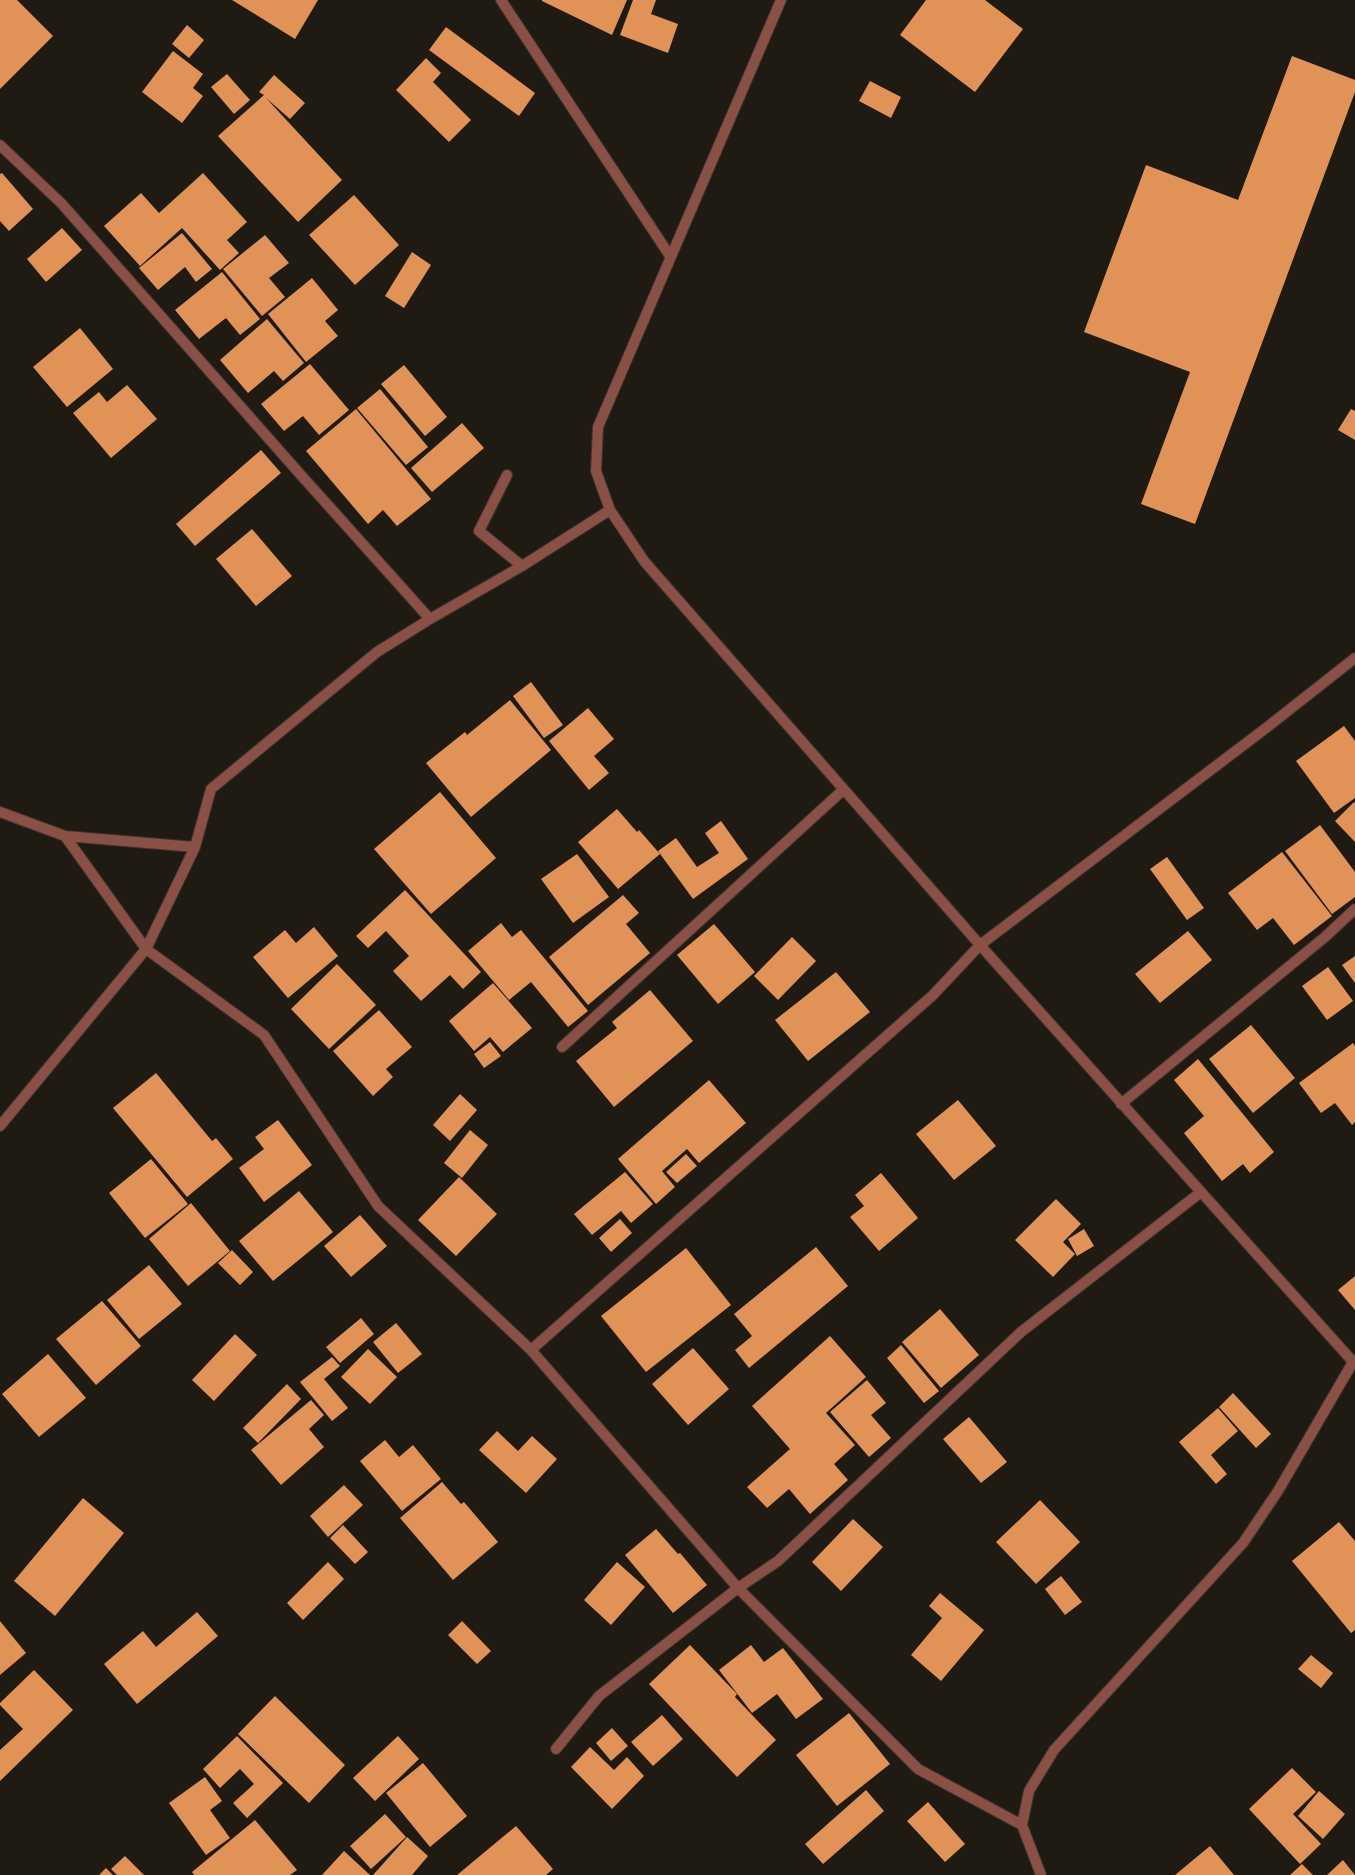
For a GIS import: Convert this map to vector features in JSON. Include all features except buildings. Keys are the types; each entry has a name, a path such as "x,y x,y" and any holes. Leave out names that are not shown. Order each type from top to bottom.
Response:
{"street":[{"path":"501,0 670,256"},
{"path":"780,0 598,427 596,471 610,510 644,562 980,945 1354,1363 1278,1491 1243,1543 1054,1750 1029,1791 1022,1825 1040,1875"},
{"path":"0,145 62,204 430,619"},
{"path":"507,474 479,531 522,566"},
{"path":"0,1126 146,949 195,847 211,789 377,652 430,619 522,566 610,510"},
{"path":"531,1350 933,995 980,945 1266,728 1355,658"},
{"path":"562,1047 843,790"},
{"path":"0,812 65,836 195,847"},
{"path":"65,836 146,949 264,1036 378,1206 531,1350 738,1588 918,1769 1022,1825"},
{"path":"1121,1104 1318,942 1355,908"},
{"path":"556,1749 599,1696 738,1588 778,1561 1021,1332 1201,1192"}]}
